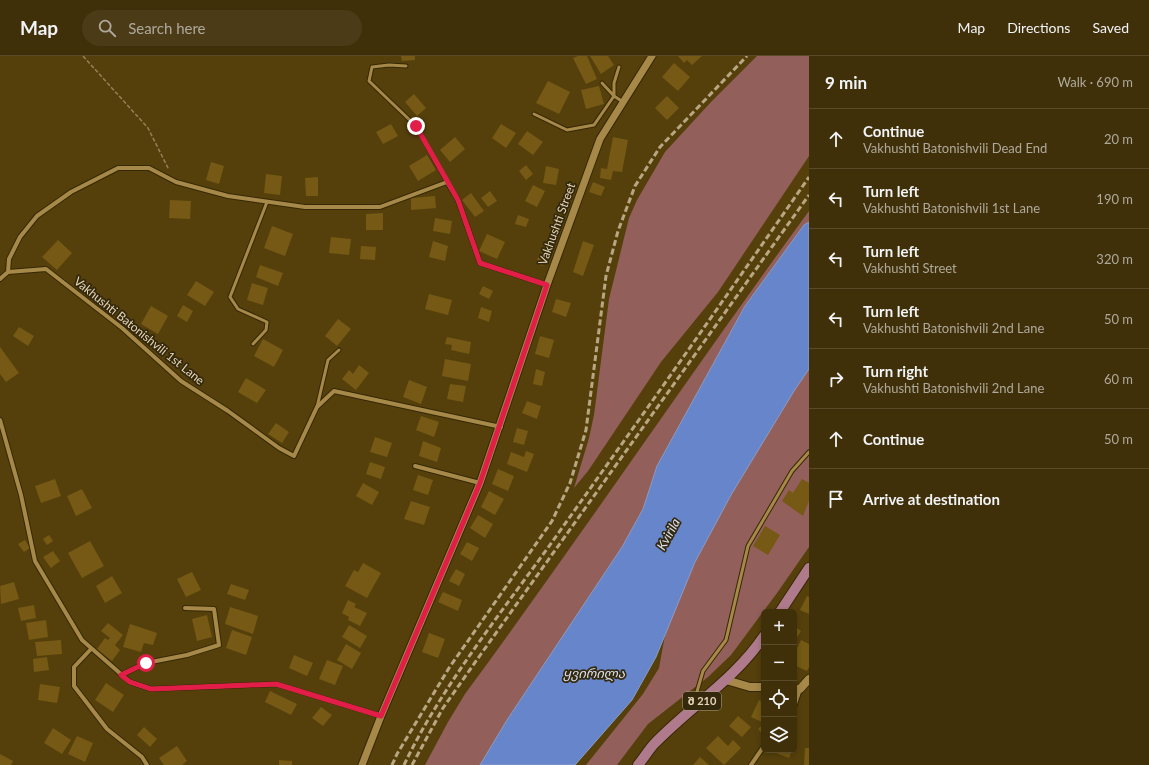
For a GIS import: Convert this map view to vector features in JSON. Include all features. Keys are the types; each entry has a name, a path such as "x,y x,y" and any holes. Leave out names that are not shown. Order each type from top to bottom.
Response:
{"main road":[{"path":"782,609 809,568"},
{"name":"შ 210","path":"638,765 654,743 726,680 755,650 761,641"},
{"path":"797,689 809,679"},
{"path":"726,680 750,687 761,687"}],"street":[{"name":"Vakhushti Street","path":"362,765 381,716 480,483 501,427 547,285 600,138 652,56"},
{"path":"0,279 8,272 9,259 20,238 37,216 71,192 118,168 149,168 176,182 228,196 305,207 380,207 447,182 458,200 480,263 547,285"},
{"name":"Vakhushti Batonishvili 1st Lane","path":"8,272 46,269 122,328 181,381 228,411 279,448 294,456 317,407 334,391 501,427"},
{"path":"0,420 21,495 35,561 82,640 130,682 151,689 276,684 381,716"},
{"path":"416,466 480,483"},
{"path":"121,675 146,663 187,655 219,645 214,609 185,608"},
{"path":"91,649 74,667 74,686 107,729 142,757 148,765"},
{"path":"751,765 761,750"}],"lane":[{"path":"406,66 389,65 372,68 369,81 416,126 447,182"},
{"path":"534,114 568,130 594,125 614,96 614,83 619,66"},
{"path":"602,83 614,96 623,102"},
{"path":"253,344 266,330 267,322 238,309 230,297 267,202"},
{"path":"317,407 328,360 339,350"},
{"path":"692,710 703,671 726,640 748,546 792,472 809,452"}],"path":[{"path":"83,56 148,128 176,182"}],"shaded area":[{"path":"757,56 809,56 809,156 718,292 661,362 588,471 574,488 589,438 594,415 609,299 629,218 637,200 665,152 711,102"},
{"path":"809,211 809,222 804,225 745,306 657,466 643,509 622,547 507,720 480,765 425,765 465,694 552,574"},
{"path":"809,321 809,547 765,609 761,609 761,615 731,655 708,677 648,724 617,765 586,765 643,694 659,668 667,624 688,578 723,490"}],"water":[{"name":"ყვირილა","path":"809,222 809,369 731,495 695,562 656,657 632,700 575,765 480,765 507,720 622,547 643,509 657,466 745,306 804,225"}],"building":[{"path":"401,56 415,56 415,60 402,61"},
{"path":"578,56 587,56 597,79 586,84 573,58"},
{"path":"590,56 608,56 614,65 601,74"},
{"path":"678,56 702,56 692,65 687,60 684,63"},
{"path":"674,63 690,77 678,91 662,77"},
{"path":"548,81 570,92 559,114 536,103"},
{"path":"599,86 604,104 586,109 581,90"},
{"path":"414,94 426,108 417,116 405,102"},
{"path":"667,96 679,108 667,120 655,108"},
{"path":"391,124 398,136 383,144 376,132"},
{"path":"501,124 516,133 506,148 492,138"},
{"path":"527,131 543,142 533,155 518,144"},
{"path":"455,137 465,149 450,162 440,150"},
{"path":"613,137 628,140 622,172 613,171 611,180 600,178 601,168 607,169"},
{"path":"427,155 436,170 418,181 409,166"},
{"path":"211,162 224,166 219,184 206,180"},
{"path":"526,165 533,174 526,180 519,171"},
{"path":"546,166 559,169 556,185 543,183"},
{"path":"266,174 282,176 280,195 264,193"},
{"path":"318,177 318,196 306,196 305,178"},
{"path":"593,182 605,187 601,196 589,192"},
{"path":"533,185 545,191 537,207 525,201"},
{"path":"490,191 497,201 488,207 481,198"},
{"path":"471,193 484,211 475,217 462,200"},
{"path":"435,196 436,208 411,210 411,198"},
{"path":"170,200 191,201 190,219 169,218"},
{"path":"383,213 383,230 366,230 366,214"},
{"path":"518,215 529,219 526,227 515,224"},
{"path":"435,218 452,221 450,234 433,231"},
{"path":"272,226 293,234 285,256 264,248"},
{"path":"487,234 505,242 497,259 479,251"},
{"path":"331,237 351,239 349,255 329,253"},
{"path":"58,240 72,253 57,270 42,257"},
{"path":"433,241 448,246 445,261 429,257"},
{"path":"583,241 594,245 583,276 573,272"},
{"path":"361,246 376,247 375,260 360,259"},
{"path":"539,254 545,256 543,266 536,264"},
{"path":"260,265 283,273 278,286 256,277"},
{"path":"196,281 214,292 205,306 187,295"},
{"path":"252,283 268,288 263,305 247,300"},
{"path":"483,286 493,291 489,299 479,294"},
{"path":"429,294 452,300 448,315 425,309"},
{"path":"556,299 571,303 566,317 552,312"},
{"path":"183,305 193,311 187,322 177,316"},
{"path":"151,306 168,316 158,334 141,324"},
{"path":"481,307 492,311 489,322 478,318"},
{"path":"338,319 351,329 337,346 325,336"},
{"path":"19,327 34,336 28,346 13,336"},
{"path":"540,336 554,340 549,358 535,354"},
{"path":"447,337 471,342 469,354 451,350 452,345 445,344"},
{"path":"263,339 283,350 274,367 254,356"},
{"path":"0,347 19,373 6,382 0,374"},
{"path":"445,359 471,364 468,381 442,376"},
{"path":"359,365 369,373 356,390 342,379 349,370 353,374"},
{"path":"536,369 545,372 542,386 533,384"},
{"path":"246,378 266,390 257,403 238,392"},
{"path":"409,380 427,387 421,404 403,397"},
{"path":"450,384 466,386 463,402 447,399"},
{"path":"527,401 541,406 537,419 522,413"},
{"path":"421,416 439,422 434,437 416,430"},
{"path":"276,423 289,432 282,443 268,434"},
{"path":"517,428 528,431 524,445 513,442"},
{"path":"375,437 392,443 387,457 370,452"},
{"path":"423,441 441,448 437,462 419,456"},
{"path":"526,451 534,454 527,472 507,464 511,452 524,457"},
{"path":"370,462 385,467 381,479 366,474"},
{"path":"498,469 514,476 508,491 492,484"},
{"path":"418,475 433,480 428,495 413,490"},
{"path":"55,479 61,496 41,503 35,486"},
{"path":"802,479 809,483 809,501 803,516 782,501 789,490 793,493"},
{"path":"363,483 379,492 372,505 356,496"},
{"path":"82,489 92,508 76,516 67,496"},
{"path":"489,491 504,499 495,515 481,507"},
{"path":"411,501 430,507 424,525 404,519"},
{"path":"478,515 493,524 485,538 470,528"},
{"path":"765,526 780,535 768,555 753,546"},
{"path":"49,535 53,541 47,545 43,539"},
{"path":"25,540 30,548 24,552 18,544"},
{"path":"90,541 104,566 82,578 68,553"},
{"path":"467,542 479,548 472,561 460,554"},
{"path":"53,551 60,561 51,568 43,557"},
{"path":"363,563 381,573 367,598 345,586 354,570 358,572"},
{"path":"456,569 465,574 459,586 449,581"},
{"path":"192,572 201,590 186,597 177,579"},
{"path":"112,576 122,593 105,603 96,586"},
{"path":"14,582 19,599 1,604 0,586"},
{"path":"231,584 249,590 245,600 227,594"},
{"path":"443,592 462,600 458,611 438,602"},
{"path":"807,596 809,597 809,614 800,610"},
{"path":"348,600 356,604 354,607 367,613 360,626 348,620 349,617 342,613"},
{"path":"34,605 36,618 21,621 18,608"},
{"path":"230,607 258,616 253,634 225,624"},
{"path":"207,615 212,637 197,641 192,619"},
{"path":"46,620 48,637 29,640 26,623"},
{"path":"108,623 123,635 115,645 120,650 112,661 97,649 105,638 108,640 110,638 101,631"},
{"path":"130,624 157,633 153,645 144,643 141,652 123,647"},
{"path":"349,625 367,636 360,648 342,637"},
{"path":"797,628 801,631 797,637"},
{"path":"232,630 252,637 246,655 226,648"},
{"path":"429,633 445,639 438,658 422,652"},
{"path":"61,640 62,654 37,656 35,642"},
{"path":"801,640 809,644 809,667 807,671 797,666 797,648"},
{"path":"346,644 361,653 352,669 337,660"},
{"path":"294,655 313,663 307,676 289,668"},
{"path":"47,657 49,670 34,672 33,659"},
{"path":"327,660 343,666 335,685 319,679"},
{"path":"106,683 124,695 113,712 95,700"},
{"path":"40,684 60,687 57,703 38,700"},
{"path":"270,691 297,704 291,715 265,702"},
{"path":"759,700 761,701 761,722 751,717"},
{"path":"321,707 332,715 323,726 312,718"},
{"path":"738,716 751,727 742,737 729,726"},
{"path":"144,727 157,739 150,747 137,735"},
{"path":"53,728 71,740 62,754 44,743"},
{"path":"77,736 93,743 85,762 68,754"},
{"path":"718,736 728,746 733,740 741,748 724,765 706,748"},
{"path":"177,746 187,761 182,765 164,765 159,758"},
{"path":"805,748 809,748 809,765 804,765"},
{"path":"776,753 791,753 789,758"},
{"path":"0,754 13,761 11,765 0,765"},
{"path":"700,757 709,765 693,765"},
{"path":"279,760 292,761 292,765 279,765"}],"railway":[{"path":"392,765 397,754 449,668 552,521 570,483 586,430 606,276 618,231 635,186 660,147 747,56"},
{"path":"404,765 419,735 456,676 621,446 809,177"},
{"path":"412,765 443,708 809,195"}],"route":[{"path":"146,663 121,675 130,682 151,689 276,684 381,716 480,483 501,427 547,285 480,263 458,200 416,126"}],"water label":[{"name":"Kvirila","path":"668,534"}]}
